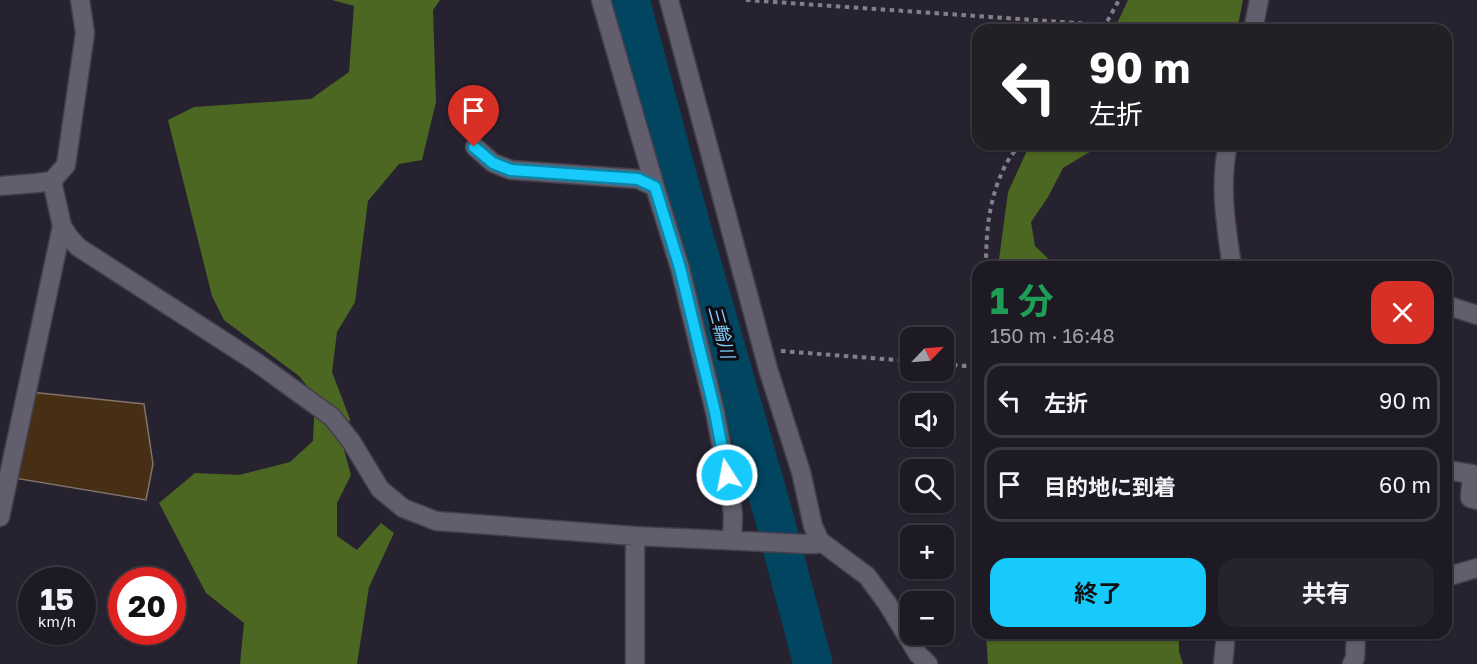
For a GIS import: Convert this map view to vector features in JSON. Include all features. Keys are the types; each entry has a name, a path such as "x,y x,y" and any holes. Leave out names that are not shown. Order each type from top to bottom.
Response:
{"street":[{"path":"0,186 52,180 66,165 85,33 80,0"},
{"path":"601,0 680,268 715,412 733,516 740,541"},
{"path":"669,0 768,369 801,472 813,526 813,543"},
{"path":"1254,24 1259,0"},
{"path":"474,147 493,163 511,170 638,179 655,187"},
{"path":"1226,150 1224,160 1224,211 1231,261"},
{"path":"52,180 62,226 78,246 256,362 332,417 351,441 380,489 404,508 436,521 635,536 813,543 867,576 887,603 918,654 928,664"},
{"path":"0,517 62,226"},
{"path":"1452,307 1477,315"},
{"path":"1452,471 1472,474 1470,498 1477,500"},
{"path":"635,536 635,664"},
{"path":"1452,575 1477,568"},
{"path":"1223,664 1225,639"},
{"path":"1352,664 1356,639"}],"path":[{"path":"746,0 1091,24"},
{"path":"1106,24 1119,0"},
{"path":"986,261 987,231 992,197 1006,164 1015,150"},
{"path":"768,369 770,357 782,350 900,360"},
{"path":"954,365 972,364"}],"green space":[{"path":"332,0 440,0 433,10 436,102 422,160 399,164 368,201 355,302 337,332 332,372 350,419 344,450 351,475 337,503 337,536 357,550 381,523 394,533 369,587 357,664 240,664 244,623 206,593 159,503 195,473 239,475 290,462 313,441 315,396 299,376 224,320 212,296 168,120 194,107 311,99 349,72 354,6"},
{"path":"1128,0 1243,0 1238,24 1117,24"},
{"path":"1027,150 1093,150 1063,168 1048,197 1031,222 1035,246 1051,261 999,261 1008,192"},
{"path":"986,639 1179,639 1179,651 1183,664 988,664"}],"building":[{"path":"30,392 144,404 153,464 146,500 14,478"}],"waterway":[{"name":"三輪川","path":"630,0 813,664"}],"route":[{"path":"474,147 493,163 511,170 638,179 655,187 680,268 715,412 727,475"}]}
